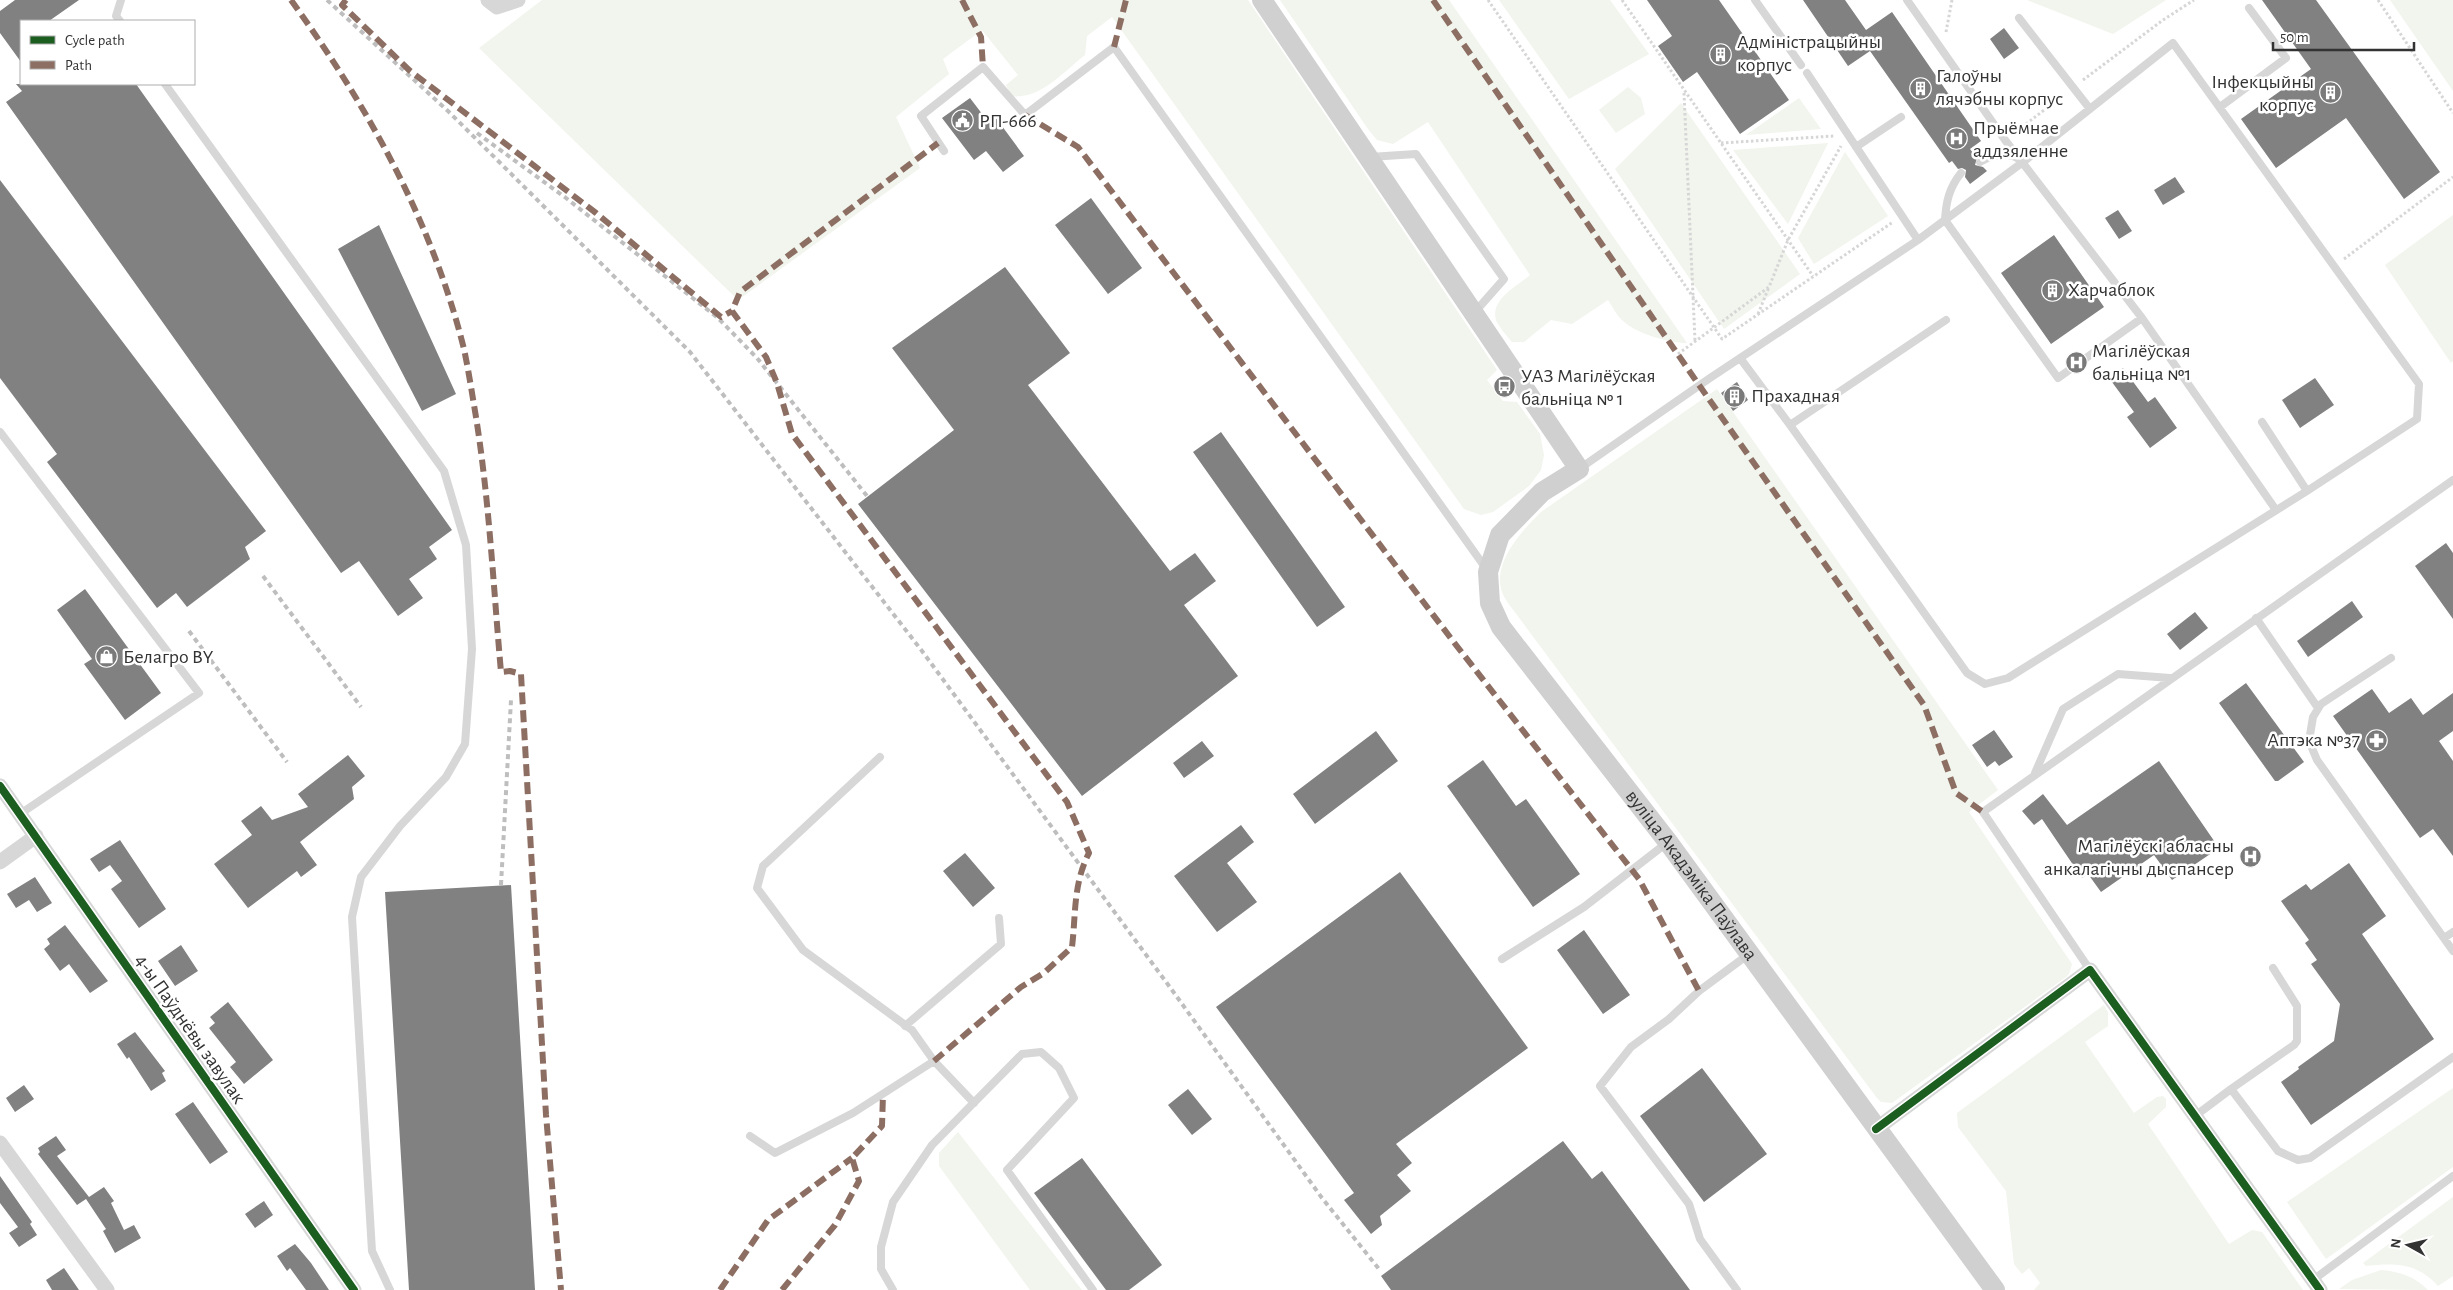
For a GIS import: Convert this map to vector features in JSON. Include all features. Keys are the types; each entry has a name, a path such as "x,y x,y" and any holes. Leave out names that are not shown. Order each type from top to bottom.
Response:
{"main road":[{"path":"1262,0 1473,314 1580,469"},
{"name":"вуліца Акадэміка Паўлава","path":"1580,469 1542,492 1500,535 1488,572 1490,603 1501,627 1668,842 1995,1290"}],"street":[{"path":"492,3 518,0"},
{"name":"4-ы Паўднёвы завулак","path":"0,786 354,1290"},
{"path":"0,862 36,836"},
{"path":"1876,1129 2090,970 2316,1285"},
{"path":"0,1143 107,1290"}],"lane":[{"path":"119,20 116,16 121,0"},
{"path":"1755,0 1801,64"},
{"path":"1907,0 2005,140 2142,318 2276,510"},
{"path":"2220,107 2286,58 2249,8"},
{"path":"2019,18 2090,108"},
{"path":"1580,469 1740,358 1918,240 2023,162 2173,43 2419,384 2417,419 2307,491 2008,678 1985,684 1967,673 1740,358"},
{"path":"944,151 922,116 983,67 1025,115 1114,47 1488,572"},
{"path":"1807,73 1918,240"},
{"path":"166,85 444,471 466,544 472,649 466,744 446,777 400,826 361,877 352,917 372,1250 390,1290"},
{"path":"1856,147 1901,117"},
{"path":"1369,157 1416,154 1504,278 1473,314"},
{"path":"1980,162 1987,157 2009,155 2016,156 2023,162"},
{"path":"1962,173 1955,181 1946,200 1945,220 2058,378 2142,318"},
{"path":"1790,425 1946,320"},
{"path":"2262,422 2307,491"},
{"path":"0,432 199,693 20,814"},
{"path":"2090,970 1983,812 2170,678 2453,480"},
{"path":"2256,618 2318,708"},
{"path":"2390,658 2320,704 2313,717 2309,741 2317,760 2453,951"},
{"path":"2034,775 2063,708 2118,674 2170,678"},
{"path":"880,757 763,866 757,888 803,950 912,1030 934,1061 974,1103"},
{"path":"1502,959 1584,907 1668,842"},
{"path":"905,1026 1001,944 999,918"},
{"path":"2444,938 2453,932"},
{"path":"1738,1290 1700,1239 1689,1204 1600,1086 1631,1047 1669,1018 1699,991 1749,954"},
{"path":"2195,1116 2297,1041 2297,1006 2273,968"},
{"path":"892,1290 881,1269 882,1247 893,1202 932,1145 1022,1054 1041,1052 1059,1068 1074,1098 1007,1170 1094,1290"},
{"path":"2231,1089 2278,1152 2298,1160 2310,1158 2453,1056"},
{"path":"750,1136 775,1153 852,1113 934,1061"},
{"path":"2316,1285 2453,1176"}],"path":[{"path":"1488,0 1722,339 1903,216"},
{"path":"1622,0 1813,276"},
{"path":"1943,50 1952,0"},
{"path":"2005,140 2163,20 2194,0"},
{"path":"2378,0 2453,113"},
{"path":"1684,91 1695,342"},
{"path":"1721,143 1847,135"},
{"path":"1758,314 1788,240 1847,135"},
{"path":"2335,265 2453,177"},
{"path":"1678,354 1769,287"}],"shaded area":[{"path":"542,0 1248,0 1497,370 1487,380 1503,401 1517,402 1540,434 1544,455 1541,470 1529,486 1493,512 1481,515 1464,509 1112,17 1087,36 1085,55 1051,83 1032,94 1011,96 1006,85 1018,75 982,30 943,59 949,74 896,117 920,168 738,300 479,48"},
{"path":"1280,0 1449,0 1687,343 1661,339 1634,329 1619,317 1608,300 1572,324 1551,320 1524,342 1512,342 1497,323 1495,312 1501,299 1530,275 1428,122 1393,144 1377,140"},
{"path":"1499,0 1610,0 1649,54 1569,99"},
{"path":"2027,0 2166,0 2113,34"},
{"path":"2390,0 2453,0 2453,91"},
{"path":"1628,87 1641,98 1645,114 1616,133 1599,110"},
{"path":"1799,98 1821,129 1746,135"},
{"path":"1681,103 1800,274 1724,329 1615,169"},
{"path":"1828,143 1788,224 1733,150"},
{"path":"1845,152 1888,216 1814,264 1798,238"},
{"path":"2453,215 2453,361 2451,363 2385,265"},
{"path":"1717,389 1998,790 1969,812 2072,964 2066,977 1892,1103 1881,1102 1877,1098 1511,607 1502,592 1500,581 1501,569 1505,558 1518,537 1541,512"},
{"path":"2104,1005 2108,1012 2108,1026 2085,1042 2134,1113 2157,1097 2163,1096 2166,1099 2166,1107 2148,1124 2229,1244 2252,1230 2262,1232 2303,1290 2034,1290 2040,1283 2029,1268 2022,1274 2014,1264 2006,1191 1958,1127 1957,1113"},
{"path":"2453,1088 2453,1167 2326,1259 2287,1202"},
{"path":"958,1132 1082,1290 1030,1290 939,1166 939,1153"},
{"path":"2453,1197 2453,1276 2438,1286 2422,1273 2405,1266 2366,1266 2363,1263"},
{"path":"2381,1270 2406,1276 2417,1281 2428,1290 2339,1289 2352,1280"}],"building":[{"path":"15,0 79,0 50,20 20,20 20,61 0,33 0,11"},
{"name":"Адміністрацыйны корпус","path":"1647,0 1719,0 1789,100 1740,134 1697,72 1683,82 1658,46 1672,36"},
{"name":"Галоўны лячэбны корпус","path":"1803,0 1845,0 1866,30 1892,12 1981,141 1970,149 1977,158 1975,165 1983,167 1987,171 1970,184 1965,177 1966,170 1958,169 1952,161 1949,163 1870,51 1848,66"},
{"name":"Інфекцыйны корпус","path":"2262,0 2316,0 2440,172 2404,199 2346,118 2276,168 2241,119 2311,69"},
{"path":"2004,28 2019,48 2004,59 1990,39"},
{"path":"16,84 137,85 452,530 429,547 437,559 409,579 423,598 398,616 359,561 341,573 6,102 22,91"},
{"path":"970,98 989,123 996,118 1024,156 1003,172 986,151 974,160 942,118"},
{"path":"2175,177 2185,192 2163,205 2154,190"},
{"path":"0,180 266,531 245,547 250,559 187,607 176,593 157,608 47,462 57,454 0,378"},
{"path":"1091,198 1142,268 1108,294 1055,225"},
{"path":"2118,210 2132,231 2119,239 2105,218"},
{"path":"379,225 456,394 422,411 338,249"},
{"name":"Харчаблок","path":"2054,235 2104,307 2051,344 2001,273"},
{"path":"1005,267 1070,353 1028,385 1170,571 1195,553 1216,581 1184,605 1238,676 1082,796 858,504 954,430 892,348"},
{"path":"2123,368 2148,402 2155,397 2177,428 2150,448 2127,417 2134,412 2109,378"},
{"path":"2315,378 2334,405 2300,428 2282,400"},
{"name":"Прахадная","path":"1737,382 1748,400 1733,411 1721,393"},
{"path":"1221,432 1345,607 1317,627 1193,452"},
{"path":"2446,543 2453,553 2453,619 2415,566"},
{"path":"85,589 161,693 125,720 84,664 92,659 57,610"},
{"path":"2352,601 2363,617 2308,657 2297,641"},
{"path":"2195,612 2208,628 2180,650 2167,634"},
{"path":"2246,683 2304,762 2278,781 2275,781 2219,703"},
{"path":"2372,689 2389,713 2411,698 2423,715 2453,693 2453,731 2439,741 2453,761 2453,856 2433,829 2420,838 2333,716"},
{"path":"1994,730 2013,757 1999,766 1995,761 1987,767 1972,745"},
{"path":"1376,731 1398,761 1315,824 1293,794"},
{"path":"1202,741 1214,756 1184,778 1173,763"},
{"path":"348,755 365,776 352,787 354,799 300,842 317,865 301,877 297,871 248,908 214,864 252,835 241,821 261,806 272,820 308,807 298,794"},
{"path":"1483,760 1516,806 1526,799 1580,874 1533,907 1447,786"},
{"path":"2159,761 2219,848 2172,880 2154,855 2101,892 2088,874 2082,878 2042,819 2034,825 2022,811 2043,794 2067,825"},
{"path":"1241,825 1254,842 1227,863 1257,902 1217,932 1174,876"},
{"path":"120,840 166,909 139,928 111,889 122,881 110,865 99,872 90,859"},
{"path":"965,853 995,888 973,907 943,871"},
{"path":"2349,863 2386,916 2362,934 2434,1039 2311,1125 2281,1082 2334,1041 2340,1004 2311,964 2317,960 2305,943 2309,940 2281,901 2306,884 2311,890"},
{"path":"1400,872 1528,1048 1396,1144 1412,1163 1397,1175 1411,1191 1380,1216 1382,1225 1371,1234 1344,1200 1354,1193 1216,1007"},
{"path":"35,877 52,903 37,912 29,900 16,908 7,894"},
{"path":"511,885 535,1290 409,1290 385,892"},
{"path":"65,925 108,981 90,993 69,964 60,971 44,949 50,944 47,939"},
{"path":"1584,930 1630,995 1603,1014 1557,950"},
{"path":"181,945 198,971 175,986 158,961"},
{"path":"228,1002 273,1060 244,1084 230,1067 236,1062 209,1028 215,1023 210,1017"},
{"path":"135,1032 165,1071 162,1073 166,1081 151,1091 129,1057 127,1059 117,1044"},
{"path":"1702,1068 1767,1154 1704,1202 1640,1116"},
{"path":"24,1085 34,1099 15,1112 6,1098"},
{"path":"1188,1089 1212,1119 1192,1135 1168,1105"},
{"path":"193,1102 228,1152 210,1164 175,1114"},
{"path":"56,1136 66,1150 57,1156 89,1197 104,1187 114,1201 111,1203 124,1230 134,1225 141,1238 115,1253 103,1231 106,1229 86,1199 77,1205 38,1154 40,1152 38,1148"},
{"path":"1563,1141 1592,1179 1602,1171 1690,1290 1391,1290 1381,1276"},
{"path":"1082,1158 1162,1265 1129,1290 1106,1290 1034,1193"},
{"path":"0,1176 32,1222 30,1224 37,1235 19,1247 9,1233 18,1227 0,1203"},
{"path":"264,1201 273,1215 255,1228 245,1214"},
{"path":"295,1244 311,1263 329,1290 306,1290 290,1268 287,1271 277,1256"},
{"path":"64,1268 79,1290 52,1290 46,1280"}],"railway":[{"path":"327,0 449,112 690,352 922,651 1172,990 1322,1198 1379,1269"},
{"path":"477,133 566,198 718,318 757,358 867,496"},
{"path":"263,576 361,707"},
{"path":"189,631 287,762"},
{"path":"501,885 511,700"}],"marked path":[{"path":"291,0 319,40 371,124 416,211 451,302 464,349 483,471 501,672 510,671 521,674 546,1115 561,1290"},
{"path":"346,0 342,5 409,70 596,213 721,317 732,311"},
{"path":"962,0 981,37 983,67"},
{"path":"1114,47 1126,0"},
{"path":"1433,0 1699,385 1924,705 1956,793 1983,812"},
{"path":"1025,115 1078,147 1456,645 1639,879 1699,991"},
{"path":"934,1061 1021,987 1044,973 1072,947 1080,876 1089,853 1067,802 792,434 777,383 766,357 732,311 740,292 938,143"},
{"path":"782,1290 835,1225 859,1181 852,1158 882,1126 883,1094"},
{"path":"720,1290 768,1220 852,1158"}],"cycle path":[{"path":"0,786 354,1290"},
{"path":"1876,1129 2090,970 2320,1290"}],"place":[{"name":"Адміністрацыйны корпус","path":"1721,54"},
{"name":"Галоўны лячэбны корпус","path":"1920,88"},
{"name":"Інфекцыйны корпус","path":"2330,93"},
{"name":"РП-666","path":"963,121"},
{"name":"Прыёмнае аддзяленне","path":"1957,139"},
{"name":"Харчаблок","path":"2052,290"},
{"name":"Магілёўская бальніца №1","path":"2076,362"},
{"name":"УАЗ Магілёўская бальніца № 1","path":"1505,387"},
{"name":"Прахадная","path":"1735,396"},
{"name":"Белагро BY","path":"107,657"},
{"name":"Аптэка №37","path":"2376,740"},
{"name":"Магілёўскі абласны анкалагічны дыспансер","path":"2250,857"}]}
